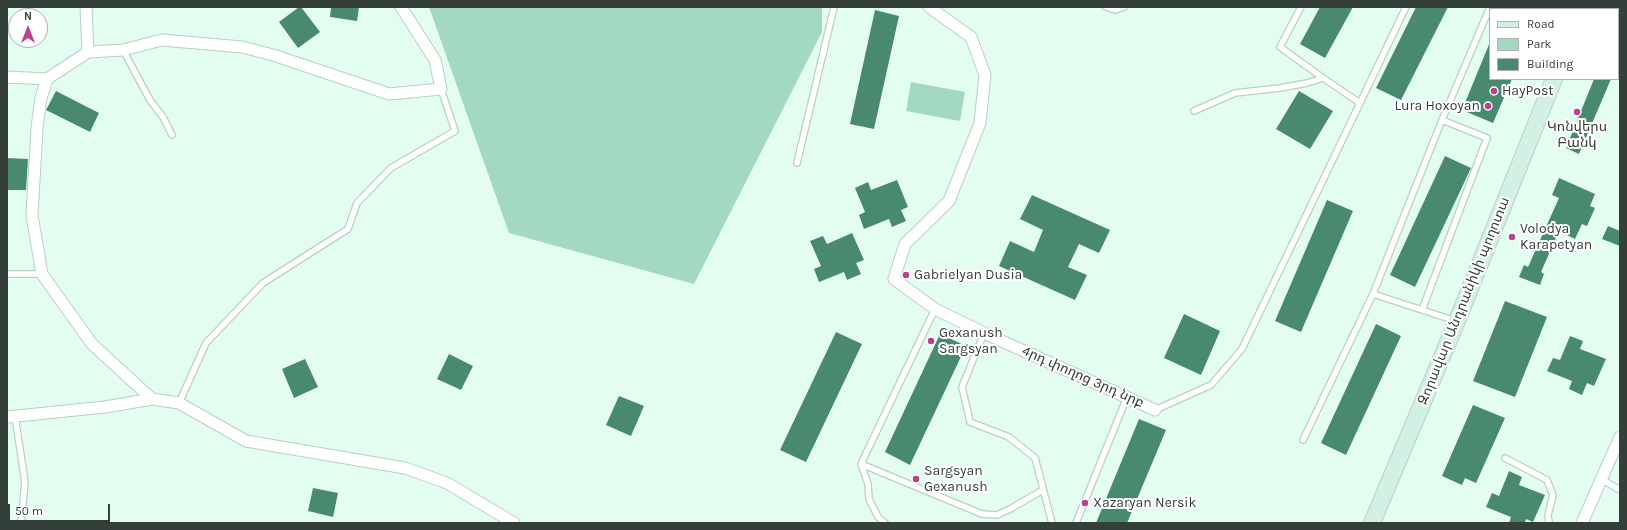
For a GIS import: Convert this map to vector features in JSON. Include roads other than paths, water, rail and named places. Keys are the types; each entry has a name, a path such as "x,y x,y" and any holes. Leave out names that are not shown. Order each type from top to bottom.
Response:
{"main road":[{"name":"Զորավար Անդրանիկի պողոտա","path":"1372,523 1554,80"}],"street":[{"path":"86,7 88,52"},
{"path":"7,77 47,78 88,52 122,50 162,40 242,47 273,55 389,94 441,89 435,60 401,7"},
{"name":"4րդ փողոց 3րդ նրբ","path":"929,7 971,37 985,75 980,123 949,201 905,244 894,279 935,308 984,333 1155,410"},
{"path":"47,78 42,98 38,128 32,215 42,274 92,344 152,399"},
{"path":"11,416 105,407 152,399 179,403 246,441 405,468 447,483 514,523"},
{"path":"1582,523 1600,479 1620,437"}],"lane":[{"path":"797,163 834,7"},
{"path":"1106,7 1115,10 1124,7"},
{"path":"1301,7 1280,47 1360,103"},
{"path":"1155,410 1211,385 1242,349 1406,7"},
{"path":"1303,440 1372,294 1442,120 1489,9"},
{"path":"122,50 150,100 172,135"},
{"path":"1194,111 1235,94 1287,87 1323,78"},
{"path":"179,403 206,343 263,283 348,229 357,203 390,168 455,131 441,89"},
{"path":"1422,310 1487,138 1442,120"},
{"path":"7,274 42,274"},
{"path":"1372,294 1456,321"},
{"path":"885,523 878,517 869,499 868,484 861,464 935,308"},
{"path":"984,333 962,387 970,422 1009,437 1035,458 1052,523"},
{"path":"1076,523 1126,397"},
{"path":"11,416 25,482 20,523"},
{"path":"1504,458 1547,480 1553,494 1548,515 1549,523"},
{"path":"861,464 982,514 997,515 1010,510 1043,490"},
{"path":"1600,479 1620,490"}],"place":[{"name":"HayPost","path":"1494,91"},
{"name":"Lura Hoxoyan","path":"1488,106"},
{"name":"Կոնվերս Բանկ","path":"1577,112"},
{"name":"Volodya Karapetyan","path":"1512,237"},
{"name":"Gabrielyan Dusia","path":"906,275"},
{"name":"Gexanush Sargsyan","path":"931,341"},
{"name":"Sargsyan Gexanush","path":"916,479"},
{"name":"Xazaryan Nersik","path":"1085,503"}]}
